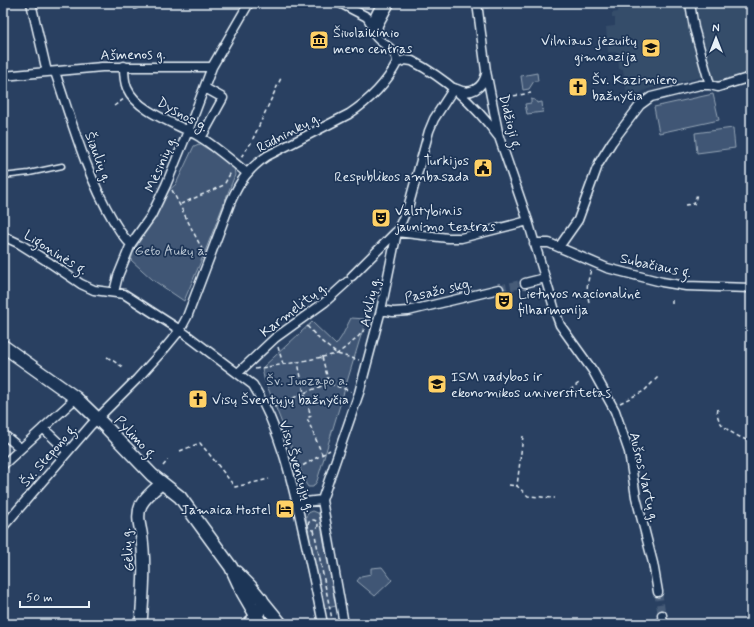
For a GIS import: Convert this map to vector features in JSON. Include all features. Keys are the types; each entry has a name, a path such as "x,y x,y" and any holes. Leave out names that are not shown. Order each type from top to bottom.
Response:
{"main road":[{"name":"Pylimo g.","path":"3,346 76,398 152,475 173,490 180,497 231,567 262,599 281,624"},
{"name":"Gėlių g.","path":"141,624 144,569 138,517 139,510 144,500 162,483"},
{"name":"Pylimo g.","path":"231,567 255,621"},
{"path":"255,621 262,607 262,599"}],"street":[{"name":"Šiaulių g.","path":"31,3 51,72 82,160 108,212 126,241 131,244"},
{"name":"Mėsinių g.","path":"114,292 118,276 131,244 151,216 166,185 212,67 249,3"},
{"path":"340,3 367,17 373,26"},
{"path":"382,3 375,16 373,26 374,32 380,41 395,52 397,63 405,60 412,61 454,88 476,109 499,137"},
{"path":"380,41 377,28 390,3"},
{"name":"Didžioji g.","path":"477,3 486,71 499,137 528,221 534,243"},
{"path":"690,3 694,28 710,84"},
{"name":"Rūdninkų g.","path":"97,419 137,379 180,330 187,317 231,202 238,186 247,173 256,163 267,156 349,114 359,107 378,89 397,63"},
{"name":"Ašmenos g.","path":"3,76 124,66 212,67"},
{"name":"Dysnos g.","path":"124,66 126,86 135,100 152,113 201,138 247,173"},
{"path":"454,88 464,92 474,90 483,83 486,71"},
{"path":"559,247 578,220 598,166 612,142 645,100 660,94 700,85 710,84 718,86 751,77"},
{"path":"201,138 223,98 205,88"},
{"name":"Arklių g.","path":"322,500 342,444 367,362 381,310 397,232 408,204 429,131 434,119 454,88"},
{"path":"397,232 448,238 461,238 528,221"},
{"name":"Karmelitų g.","path":"238,373 275,338 325,302 397,232"},
{"name":"Ligoninės g.","path":"3,236 20,244 81,284 94,290 124,294 180,330"},
{"name":"Subačiaus g.","path":"534,243 549,243 593,263 642,278 675,285 714,288 751,288"},
{"name":"Aušros Vartų g.","path":"534,243 560,325 593,371 613,406 629,452 636,498 653,564 658,592"},
{"path":"525,283 545,278"},
{"name":"Pasažo skg.","path":"381,310 392,312 408,311 500,289"},
{"name":"Visų Šventųjų g.","path":"180,330 253,385 267,411 290,474 323,624"},
{"path":"3,465 76,398"},
{"name":"Šv. Stepono g.","path":"3,527 67,451 97,419"},
{"path":"43,428 67,451"},
{"path":"3,434 20,448"},
{"path":"297,503 322,500"},
{"name":"Visų Šventųjų g.","path":"322,500 344,624"},
{"path":"662,614 663,624"}],"lane":[{"path":"3,176 29,173 62,166"}],"path":[{"path":"134,9 142,7 144,3"},
{"path":"181,204 224,185 236,164 251,143 281,78"},
{"path":"507,98 531,93"},
{"path":"114,106 131,95"},
{"path":"166,185 172,189 181,204 204,254 210,257"},
{"path":"685,205 694,204 697,194"},
{"path":"420,208 445,213"},
{"path":"589,302 586,284 593,263"},
{"path":"238,373 336,354 355,340 381,310"},
{"path":"300,319 320,341 336,354 367,362"},
{"path":"275,338 283,364"},
{"path":"107,357 123,367"},
{"path":"322,357 329,383"},
{"path":"298,362 304,393 311,416 307,418 322,454"},
{"path":"613,406 644,391 659,376"},
{"path":"267,411 329,383 358,393"},
{"path":"570,390 579,383"},
{"path":"718,409 717,413 721,423 738,437 751,442"},
{"path":"518,486 523,436"},
{"path":"180,451 200,444 235,487 269,479"},
{"path":"290,474 322,454 342,444"},
{"path":"162,466 168,460"},
{"path":"509,485 518,486 528,496 555,498"},
{"path":"312,520 317,521 318,524 318,527 314,530 311,530 309,527 309,522 312,520"},
{"path":"314,530 333,624"}],"shaded area":[{"name":"Vilniaus jėzuitų gimnazija","path":"618,3 686,3 688,22 702,77 648,89 638,94 627,96 623,69 619,69 618,52 608,52 606,27 615,26 615,18 612,18 612,13 618,12"},
{"path":"692,3 751,3 748,5 751,15 751,72 715,83 696,25"}],"green space":[{"path":"537,73 538,81 534,81 529,89 523,90 521,76"},
{"path":"713,94 719,120 659,133 654,107"},
{"path":"531,99 535,100 537,103 542,102 543,112 527,114 525,104 531,103"},
{"path":"733,128 735,148 697,153 695,133"},
{"name":"Geto Aukų a.","path":"199,144 234,167 235,175 184,301 153,280 131,260 133,253 165,194 176,184 194,146"},
{"name":"Šv. Juozapo a.","path":"351,318 366,319 317,481 313,487 308,487 264,378 262,368 312,322 336,345"},
{"path":"313,511 319,515 336,606 323,609 306,517 308,513"},
{"path":"382,567 392,580 375,596 357,581 361,576 371,574 371,568"}],"tunnel":[{"path":"499,289 525,283"},
{"path":"658,592 662,615"}],"place":[{"name":"Šiuolaikinio meno centras","path":"319,40"},
{"name":"Vilniaus jėzuitų gimnazija","path":"651,48"},
{"name":"Šv. Kazimiero bažnyčia","path":"578,87"},
{"name":"Turkijos Respublikos ambasada","path":"483,168"},
{"name":"Valstybinis jaunimo teatras","path":"381,218"},
{"name":"Lietuvos nacionalinė filharmonija","path":"504,301"},
{"name":"ISM vadybos ir ekonomikos universtitetas","path":"437,384"},
{"name":"Visų Šventųjų bažnyčia","path":"198,399"},
{"name":"Jamaica Hostel","path":"285,509"}]}
